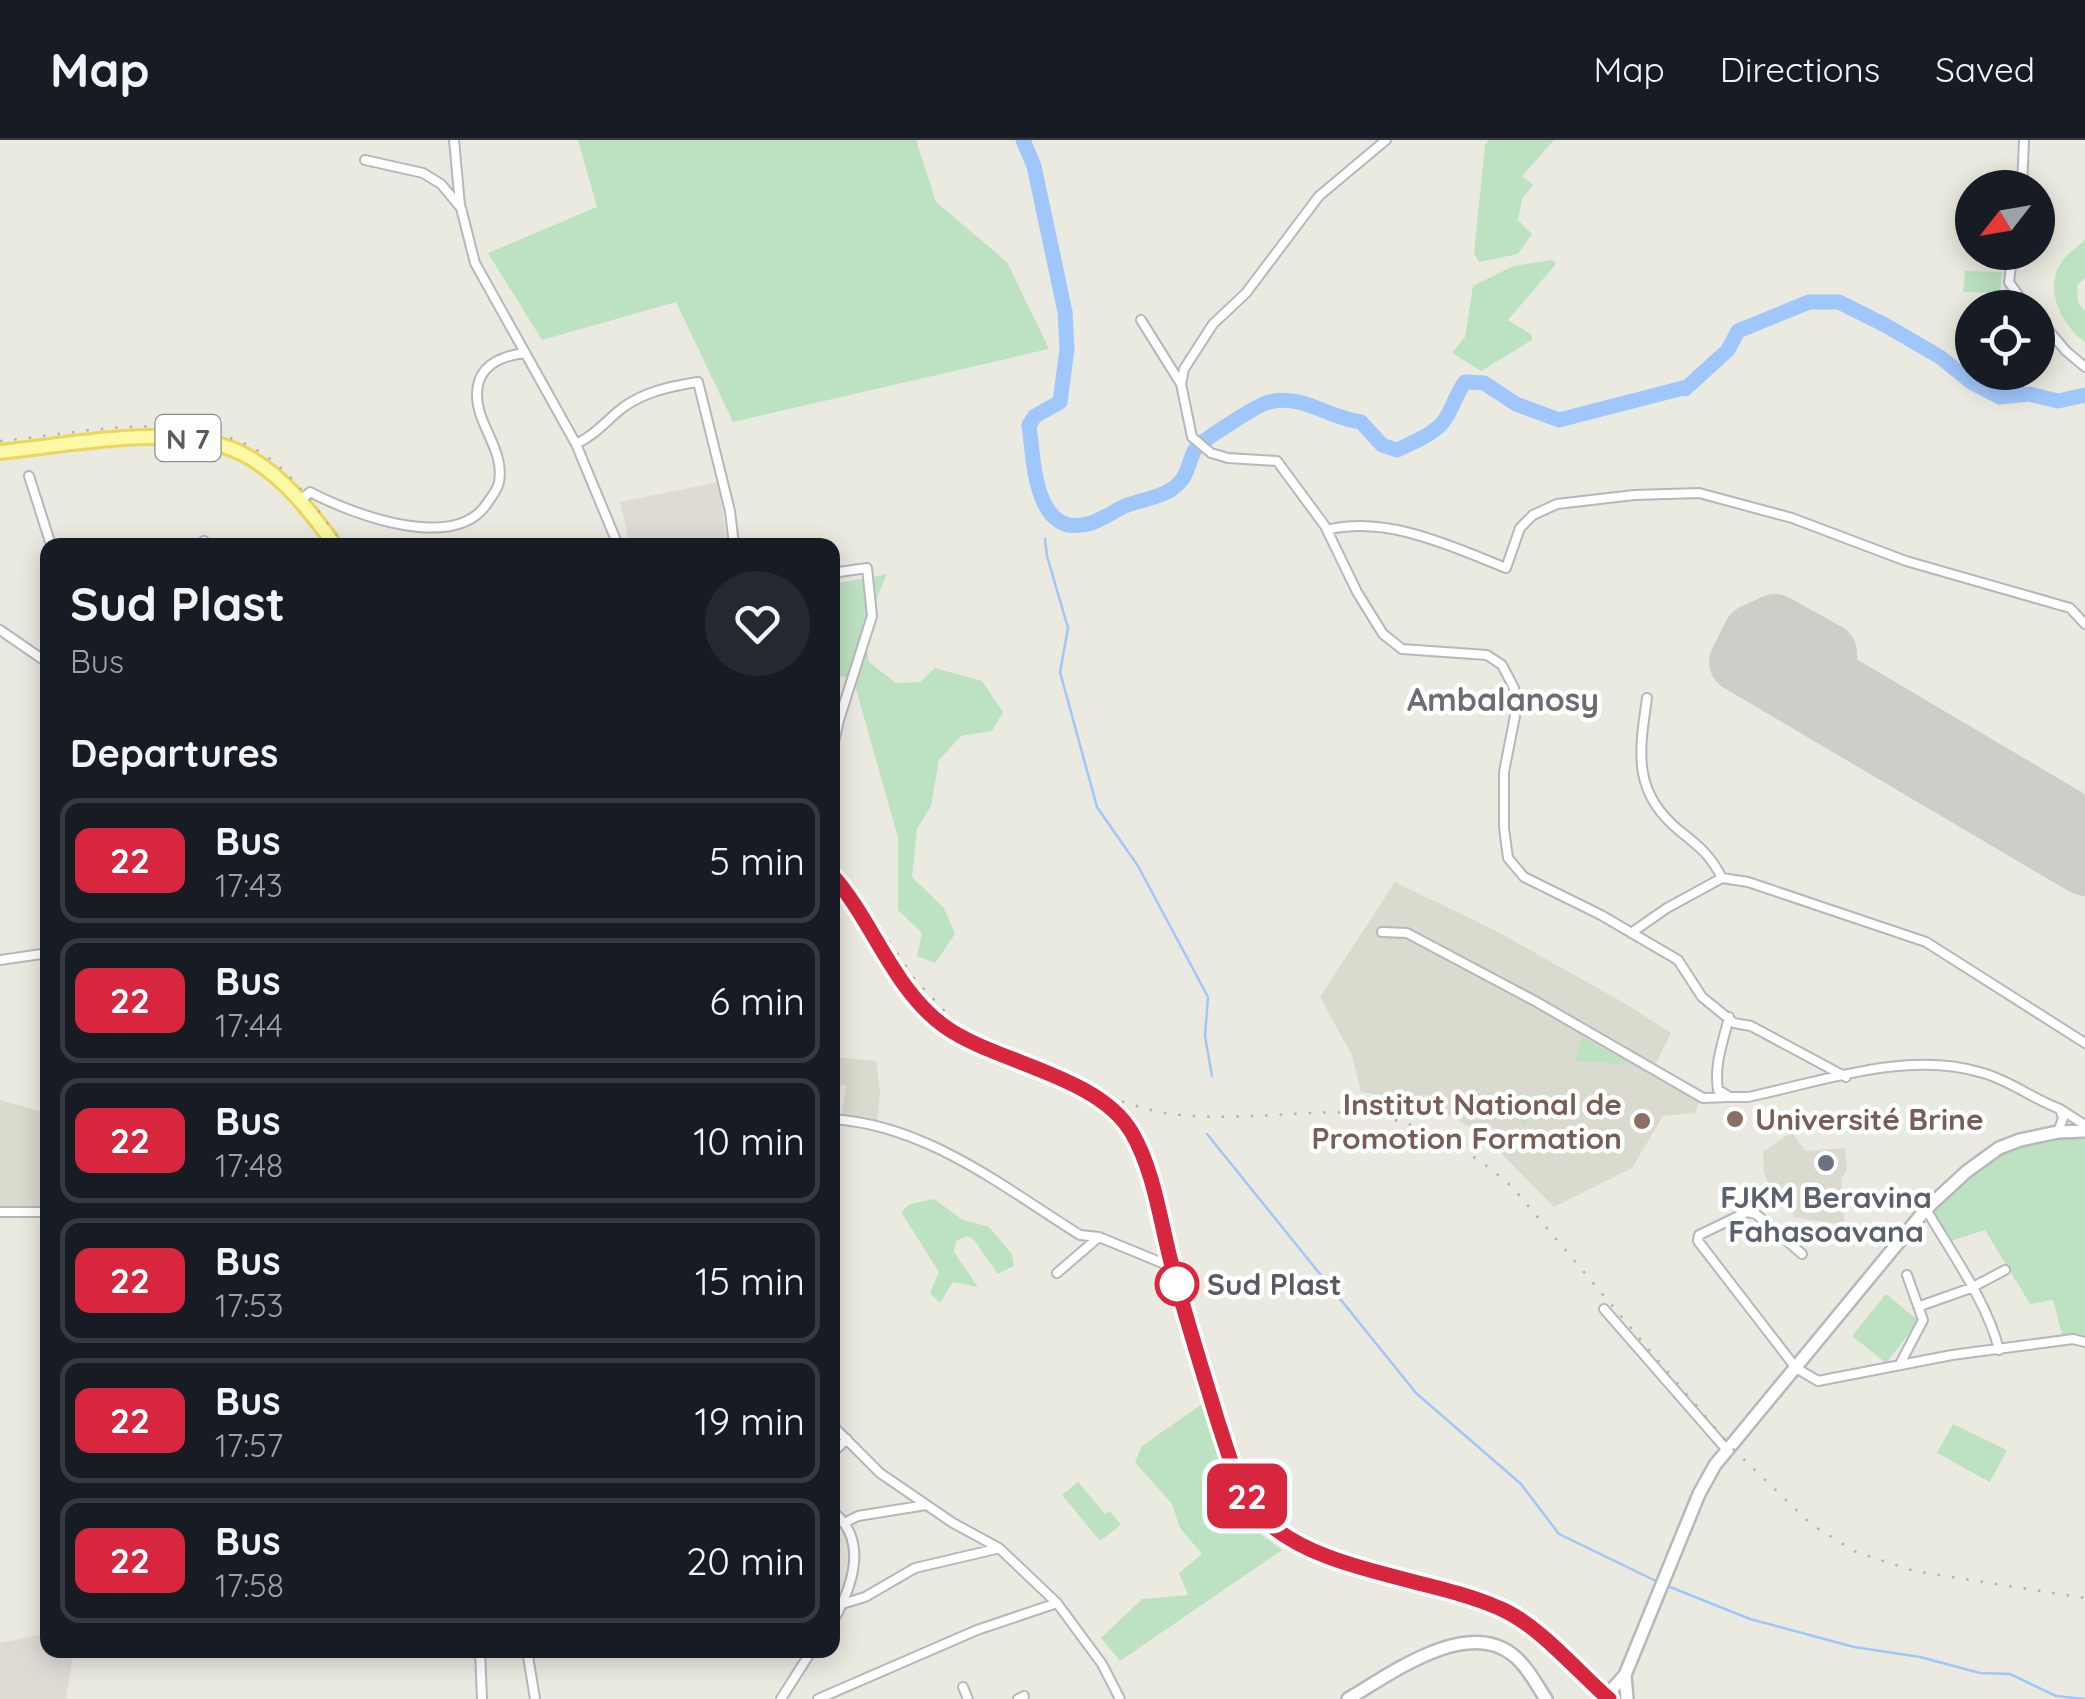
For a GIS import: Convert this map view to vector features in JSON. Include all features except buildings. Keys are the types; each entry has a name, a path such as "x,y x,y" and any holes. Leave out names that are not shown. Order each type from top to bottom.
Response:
{"main road":[{"name":"N 7","path":"0,452 145,437 196,438 246,455 272,473 301,500 330,538"},
{"path":"840,884 914,998 944,1026 1094,1096 1129,1128 1142,1151 1172,1267 1236,1476 1260,1515 1279,1532 1322,1555 1470,1596 1504,1610 1608,1697"}],"street":[{"path":"454,140 461,208 475,263 576,444 615,538"},
{"path":"1180,384 1184,369 1213,324 1246,294 1319,196 1386,140"},
{"path":"2023,170 2024,140"},
{"path":"365,160 423,173 440,184 461,208"},
{"path":"1140,320 1180,384 1192,437 1211,454 1278,461 1327,530 1383,634 1402,649 1487,655 1502,665 1514,690 1515,716 1504,772 1504,828 1508,858 1524,878 1678,960 1702,997 1734,1023 1751,1026 1846,1077"},
{"path":"2055,338 2085,367"},
{"path":"301,500 310,492 391,524 466,523 484,510 500,484 498,454 484,425 477,392 487,366 504,356 525,354"},
{"path":"576,444 595,435 626,405 644,396 698,382 733,538"},
{"path":"29,476 49,538"},
{"path":"1327,530 1349,524 1399,531 1506,568 1520,528 1532,514 1557,504 1634,495 1699,493 1792,518 1906,561 2070,608 2085,624"},
{"path":"840,572 867,568 872,606 840,717"},
{"path":"0,630 40,657"},
{"path":"1647,698 1638,757 1648,789 1658,812 1711,856 1722,878"},
{"path":"1631,933 1722,878 1748,882 1926,942 2085,1043"},
{"path":"1382,932 1407,933 1703,1098 1748,1097 1910,1063 1984,1073 2060,1109 2085,1128"},
{"path":"0,960 40,954"},
{"path":"1728,1017 1716,1076 1718,1090 1730,1098"},
{"path":"2058,1132 2063,1118 2060,1109"},
{"path":"840,1121 907,1136 954,1154 1080,1235 1099,1236 1172,1267"},
{"path":"1608,1697 1625,1675 1700,1494 1728,1450 1926,1209 1998,1148 2085,1128"},
{"path":"1926,1209 1996,1336 1999,1350"},
{"path":"0,1212 40,1212"},
{"path":"1802,1254 1756,1214 1747,1212 1699,1235 1698,1241 1796,1368 1818,1381 1900,1364 2072,1340 2085,1342"},
{"path":"1057,1273 1099,1236"},
{"path":"1920,1306 1971,1288 2005,1270"},
{"path":"1900,1364 1924,1320 1913,1299 1907,1274"},
{"path":"1604,1308 1728,1450"},
{"path":"840,1432 880,1472 926,1505 999,1548 1058,1603 1102,1664 1120,1699"},
{"path":"840,1445 847,1439"},
{"path":"846,1522 858,1516 926,1505"},
{"path":"840,1517 856,1546 851,1582 840,1608"},
{"path":"842,1604 915,1568 999,1548"},
{"path":"818,1699 977,1630 1058,1603"},
{"path":"1348,1699 1440,1649 1488,1643 1513,1654 1546,1699"},
{"path":"480,1658 482,1699"},
{"path":"528,1658 535,1699"},
{"path":"781,1699 807,1658"},
{"path":"1625,1675 1627,1699"},
{"path":"962,1687 968,1699"}],"shaded area":[{"path":"719,482 726,538 628,538 620,502"},
{"path":"1395,882 1498,932 1671,1033 1655,1065 1703,1091 1695,1113 1663,1116 1632,1168 1554,1207 1482,1134 1452,1117 1401,1098 1361,1092 1352,1055 1320,997"},
{"path":"840,1058 876,1061 880,1092 877,1124 841,1117 846,1086 840,1085"},
{"path":"0,1100 40,1111 40,1206 0,1206"},
{"path":"1792,1132 1805,1151 1845,1148 1847,1170 1841,1179 1844,1222 1793,1217 1793,1205 1771,1191 1764,1173 1763,1152"},
{"path":"40,1634 40,1658 73,1658 66,1699 0,1699 0,1643"}],"green space":[{"path":"578,140 916,140 936,202 1007,262 1049,349 733,422 676,302 542,340 488,253 597,207"},
{"path":"1489,140 1554,140 1522,176 1533,185 1522,199 1518,220 1532,234 1518,254 1479,262 1474,253 1485,145"},
{"path":"2085,240 2085,278 2077,285 2078,302 2085,311 2085,342 2069,327 2055,296 2056,273 2063,260"},
{"path":"1553,260 1556,264 1508,320 1531,334 1532,340 1481,371 1452,353 1465,337 1473,286 1513,266"},
{"path":"1965,271 2002,272 2000,290 1963,290"},
{"path":"887,574 864,629 869,662 896,683 920,682 935,668 982,681 1003,712 992,731 961,736 939,760 931,806 917,829 912,877 944,908 955,934 935,963 917,956 922,933 898,910 898,838 853,678 840,676 840,583"},
{"path":"1582,1037 1628,1062 1627,1064 1574,1061"},
{"path":"1504,1091 1534,1107 1525,1124 1495,1108"},
{"path":"2085,1135 2085,1335 2062,1334 2053,1300 2030,1304 1985,1230 1951,1241 1934,1213 1967,1179 2000,1154 2037,1140"},
{"path":"934,1199 963,1220 989,1227 1012,1254 1014,1266 998,1274 974,1240 967,1236 956,1241 954,1252 978,1287 953,1282 940,1303 930,1293 939,1272 901,1212 910,1204"},
{"path":"1886,1294 1919,1321 1886,1363 1852,1336"},
{"path":"1205,1402 1233,1498 1250,1524 1282,1550 1120,1661 1101,1638 1142,1599 1188,1595 1179,1573 1202,1554 1180,1528 1172,1504 1135,1462 1142,1446"},
{"path":"1953,1424 2007,1450 1990,1482 1937,1453"},
{"path":"1078,1482 1105,1514 1110,1511 1121,1525 1100,1541 1062,1495"}],"waterway":[{"path":"1023,140 1034,166 1065,312 1067,349 1060,402 1035,416 1029,425 1033,458 1040,494 1048,509 1058,520 1072,525 1091,523 1168,491 1183,478 1200,444 1266,403 1302,403 1361,422 1382,445 1397,450 1442,424 1465,382 1484,383 1516,404 1559,420 1685,389 1728,350 1738,331 1809,302 1839,302 1940,357 1971,382 2000,397 2029,394 2058,401 2085,395"},
{"path":"1045,539 1068,628 1060,672 1097,807 1138,866 1208,997 1205,1036 1212,1076"},
{"path":"1207,1134 1416,1393 1521,1484 1559,1534 1658,1582"},
{"path":"1665,1585 1750,1619 1854,1647 1920,1657 1980,1673 2010,1674 2056,1696 2085,1699"}],"runway":[{"path":"2085,829 1828,677 1827,653 1775,624 1753,634 1739,662 2085,866"}],"railway":[{"path":"0,441 139,427 208,432 240,442 269,458 300,488 339,538"},
{"path":"840,869 914,978 953,1020 972,1034 1085,1087 1131,1104 1179,1115 1375,1115 1419,1128 1460,1148 1514,1189 1732,1448 1812,1525 1856,1552 1914,1571 2085,1598"}],"bus line":[{"name":"22","path":"840,884 914,998 944,1026 1094,1096 1129,1128 1142,1151 1172,1267 1236,1476 1260,1515 1279,1532 1322,1555 1470,1596 1504,1610 1543,1639 1609,1699"}],"place":[{"name":"Université Brine","path":"1735,1119"},
{"name":"Institut National de Promotion Formation","path":"1642,1121"},
{"name":"FJKM Beravina Fahasoavana","path":"1826,1163"},
{"name":"Sud Plast","path":"1177,1284"}],"district":[{"name":"Ambalanosy","path":"1503,699"}]}
